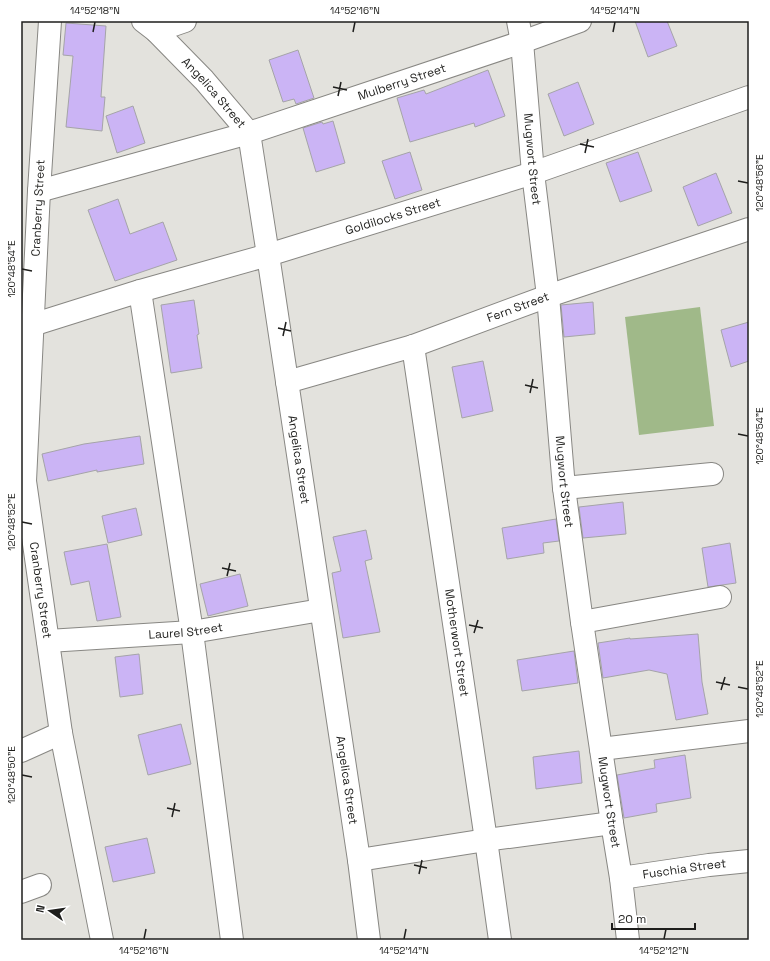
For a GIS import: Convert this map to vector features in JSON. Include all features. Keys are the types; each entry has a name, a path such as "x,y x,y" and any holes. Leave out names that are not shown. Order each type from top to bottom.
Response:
{"street":[{"name":"Cranberry Street","path":"50,21 23,482 61,733 102,940"},
{"path":"149,26 185,21"},
{"name":"Mugwort Street","path":"518,21 522,42 533,173 548,296 564,488 628,940"},
{"name":"Mulberry Street","path":"39,191 249,133 522,42 580,21"},
{"name":"Angelica Street","path":"149,26 204,80 249,133 369,940"},
{"name":"Goldilocks Street","path":"32,325 140,291 268,255 533,173 749,97"},
{"name":"Fern Street","path":"287,382 413,346 548,296 749,229"},
{"path":"140,291 192,632 232,940"},
{"name":"Motherwort Street","path":"413,346 500,940"},
{"path":"564,488 712,474"},
{"path":"582,622 720,597"},
{"name":"Laurel Street","path":"48,641 192,632 321,610"},
{"path":"602,750 749,732"},
{"path":"21,751 61,733"},
{"path":"358,860 486,840 612,823"},
{"name":"Fuschia Street","path":"620,878 709,865 749,861"}],"green space":[{"path":"700,307 714,426 639,435 625,317"}],"building":[{"path":"635,21 667,21 677,46 648,57"},
{"path":"66,23 106,26 101,97 105,97 102,131 66,127 73,56 63,55"},
{"path":"298,50 314,98 296,104 294,99 283,102 269,60"},
{"path":"488,70 505,116 475,127 474,123 410,142 397,98 424,90 426,94"},
{"path":"578,82 594,124 564,136 548,94"},
{"path":"133,106 145,143 117,153 106,116"},
{"path":"333,121 345,163 316,172 303,128 322,122 323,124"},
{"path":"410,152 422,190 395,199 382,161"},
{"path":"638,152 652,191 620,202 606,163"},
{"path":"716,173 732,213 698,226 683,187"},
{"path":"118,199 130,234 163,222 177,260 115,281 88,210"},
{"path":"194,300 202,368 171,373 161,305"},
{"path":"593,302 595,334 564,337 561,305"},
{"path":"749,322 749,361 731,367 721,330"},
{"path":"483,361 493,411 462,418 452,367"},
{"path":"140,436 144,464 97,472 97,470 48,481 42,454 84,444"},
{"path":"623,502 626,534 583,538 579,507"},
{"path":"136,508 142,535 108,543 102,516"},
{"path":"556,519 559,541 543,543 544,553 507,559 502,528"},
{"path":"366,530 372,559 365,561 380,632 343,638 332,573 341,571 333,537"},
{"path":"730,543 736,583 708,587 702,548"},
{"path":"107,544 121,617 97,621 89,581 71,585 64,552"},
{"path":"240,574 248,606 208,616 200,584"},
{"path":"698,634 702,682 708,714 676,720 667,674 649,670 603,678 598,643 630,638"},
{"path":"574,651 578,683 522,691 517,660"},
{"path":"139,654 143,694 120,697 115,657"},
{"path":"181,724 191,764 148,775 138,735"},
{"path":"579,751 582,783 536,789 533,757"},
{"path":"685,755 691,798 656,804 657,812 624,818 617,775 655,768 654,760"},
{"path":"147,838 155,873 113,882 105,847"}]}
